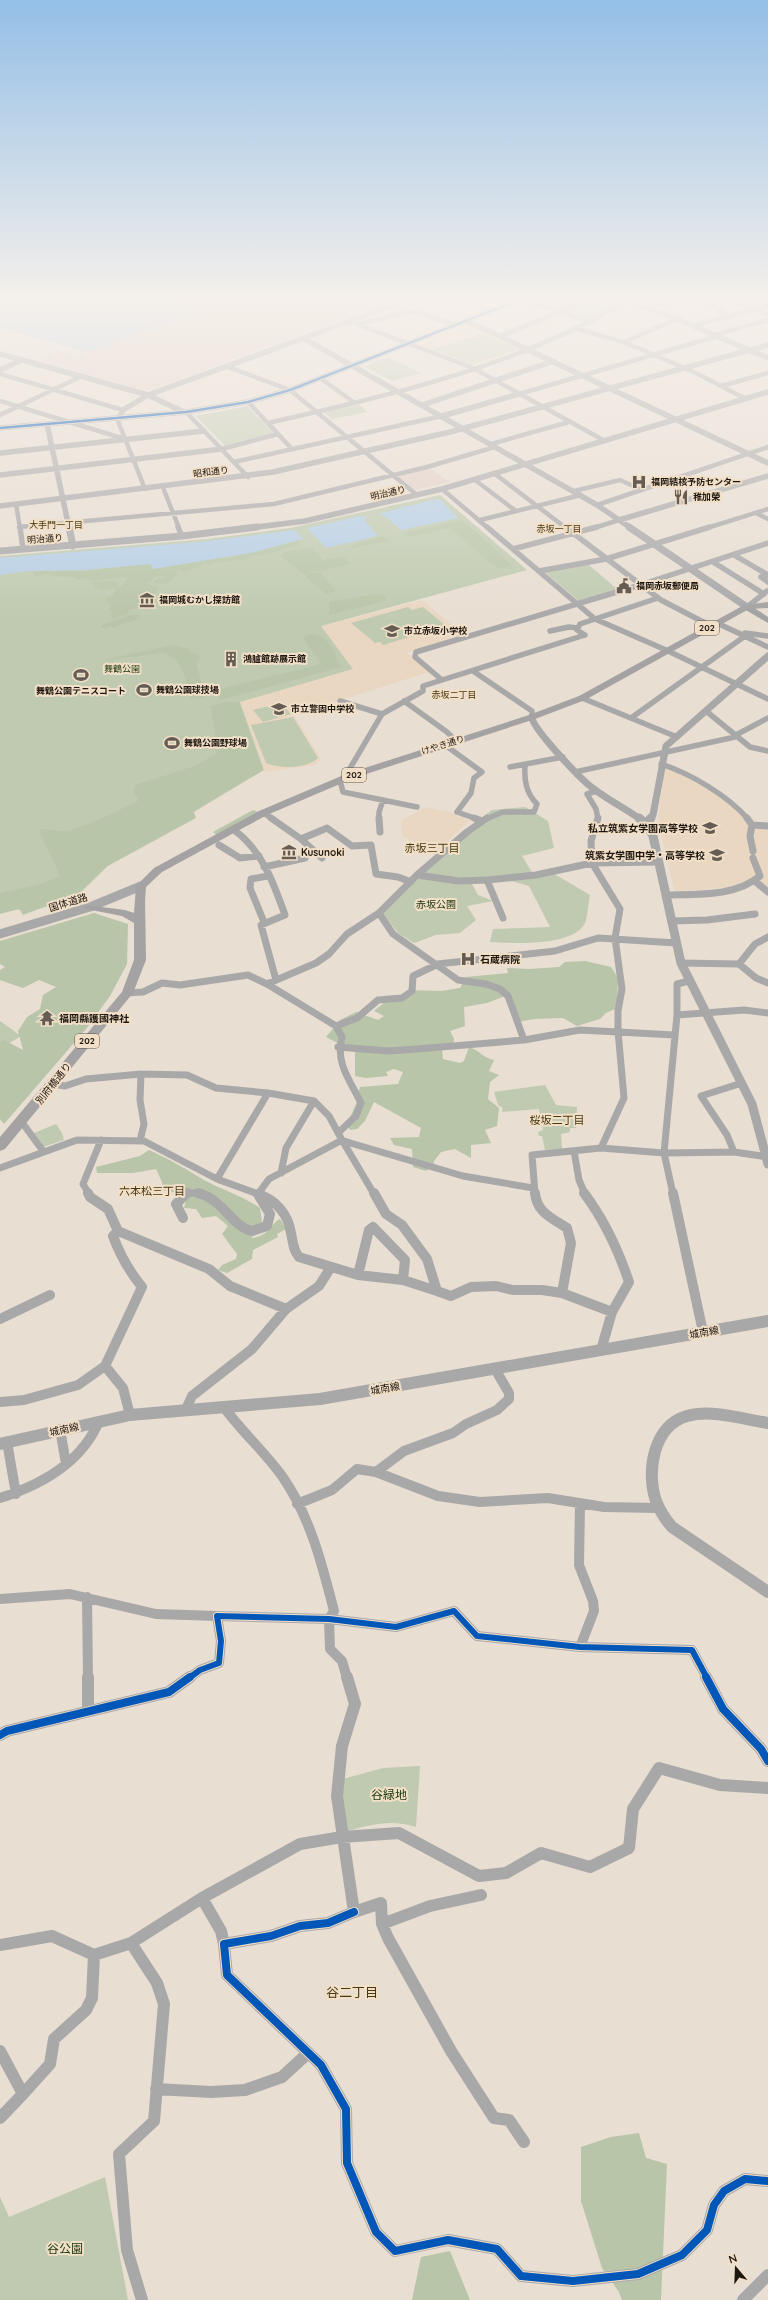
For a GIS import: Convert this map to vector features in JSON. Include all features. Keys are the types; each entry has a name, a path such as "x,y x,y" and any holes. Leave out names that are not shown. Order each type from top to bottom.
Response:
{"highway":[{"name":"202","path":"748,607 768,605"},
{"name":"けやき通り","path":"141,886 158,870 263,813 350,776 532,717 582,698 666,650 748,607"},
{"name":"別府橋通り","path":"0,1146 127,993 140,960 141,886"},
{"path":"90,906 126,913 140,922"}],"main road":[{"path":"748,607 768,621"}],"street":[{"path":"0,415 14,408"},
{"path":"27,408 125,439"},
{"path":"117,408 123,410"},
{"path":"126,408 123,410 118,421 145,489"},
{"path":"178,408 186,412 248,477"},
{"path":"0,428 186,412 209,408"},
{"path":"254,408 292,449"},
{"path":"313,408 417,495"},
{"path":"268,423 333,408"},
{"path":"428,408 581,495 748,607 766,592 713,562"},
{"path":"234,462 348,438 469,408"},
{"path":"653,408 768,463"},
{"name":"明治通り","path":"0,551 182,536 280,525 442,489 528,465 714,408"},
{"path":"547,409 605,441"},
{"name":"昭和通り","path":"63,500 258,479 467,430 547,409"},
{"path":"19,527 274,504 394,476 570,422"},
{"path":"48,424 67,523 73,546"},
{"path":"0,453 204,430"},
{"path":"0,476 222,449 278,434"},
{"path":"597,505 768,447"},
{"name":"昭和通り","path":"0,510 145,489 248,477 368,453"},
{"path":"495,474 658,598 714,625 738,633 768,647"},
{"path":"513,549 574,534 768,476"},
{"path":"475,480 516,511"},
{"path":"574,491 620,480 642,490"},
{"path":"442,489 595,619 666,650 768,700"},
{"path":"164,490 182,536"},
{"path":"480,520 581,495"},
{"name":"昭和通り","path":"0,506 16,508"},
{"path":"16,508 22,549"},
{"path":"539,571 606,559 768,509"},
{"path":"756,513 768,519"},
{"path":"442,680 415,657 416,652 641,585 768,544"},
{"path":"734,555 768,574 761,578 768,582"},
{"path":"578,628 580,624 658,598"},
{"path":"550,631 569,627 578,628"},
{"path":"350,776 349,770 382,714 423,691 423,686 585,636 577,630 578,628"},
{"path":"738,633 768,636"},
{"path":"631,718 745,636"},
{"path":"646,824 653,814 663,753 666,746 768,656"},
{"path":"473,670 532,711 532,721 575,772 597,791 636,815 646,824 653,836 681,963 752,1104 767,1159 734,1152 664,1152 601,1148 532,1155 533,1188 536,1204 539,1209 567,1228 570,1243 562,1293"},
{"path":"582,698 676,737"},
{"path":"340,701 382,714"},
{"path":"404,701 448,732 456,741"},
{"path":"706,711 735,736 753,749 768,751"},
{"path":"575,772 735,736 768,718"},
{"path":"445,745 451,750 468,758 482,772 474,778 471,793 457,812 482,821"},
{"path":"510,767 563,757"},
{"path":"661,764 717,793 748,817 752,825 750,836 753,854 760,876 756,882 740,889 666,895"},
{"path":"267,984 316,963 329,954 347,934 379,914 417,875 482,821 499,813 528,814 534,812 537,804 531,799 524,779 525,765"},
{"path":"340,780 343,792 417,807"},
{"path":"597,791 587,794 596,809 598,820 590,841 592,863 620,909 615,938 622,989 618,1012 618,1031 624,1098 601,1148"},
{"path":"380,832 379,812 383,800"},
{"path":"263,813 286,827 322,858"},
{"path":"752,825 768,826"},
{"path":"301,839 327,828 352,846 371,846 376,874 398,877 411,882"},
{"path":"234,830 245,837 259,856 285,915 264,922 261,925 276,980"},
{"path":"219,845 240,858 259,856"},
{"path":"264,867 305,858"},
{"path":"417,875 459,881 487,880 536,876 592,863 659,862"},
{"path":"264,922 250,888 250,884 251,879 268,876"},
{"path":"487,880 503,918"},
{"path":"756,882 768,892"},
{"name":"国体道路","path":"0,934 90,906 141,886"},
{"path":"379,914 393,934 438,964 458,980 486,984 500,989 508,996 524,1040"},
{"path":"672,921 707,920 755,914"},
{"path":"739,964 763,938 768,937"},
{"path":"336,1026 357,1018 378,1000 402,998 409,995 412,991 413,976 438,964 555,951 598,938 676,943"},
{"path":"681,963 739,964 756,978 768,983"},
{"path":"127,993 143,992 162,983 180,985 248,976 267,984 336,1026 342,1037 338,1048 340,1063 354,1087 361,1103 356,1116 341,1136 270,1179 258,1194"},
{"path":"689,981 677,984 677,1015 664,1152 703,1332"},
{"path":"677,1015 744,1010 768,1013"},
{"path":"338,1048 388,1051 524,1040 580,1030 675,1035"},
{"path":"52,1084 65,1086 86,1079 141,1074 187,1075 216,1088 268,1093 314,1101 329,1116 386,1214 402,1225 427,1259 437,1291"},
{"path":"140,1141 144,1124 140,1100 141,1074"},
{"path":"734,1152 727,1135 702,1096 742,1083"},
{"path":"217,1179 268,1093"},
{"path":"281,1173 286,1148 314,1101"},
{"path":"21,1121 43,1151"},
{"path":"341,1136 437,1169 513,1186 533,1188"},
{"path":"0,1168 43,1151 77,1140 140,1141 217,1179 267,1197 280,1207 290,1226 295,1252 299,1257 358,1275 402,1280 451,1296 471,1288 496,1286 512,1290 542,1290 562,1293 612,1312"},
{"path":"101,1140 84,1184 90,1197 108,1208 118,1231 209,1269 230,1286 286,1309"},
{"path":"574,1151 579,1180 584,1194 600,1214 619,1250 629,1282 612,1312 601,1350"},
{"path":"183,1218 176,1204 181,1196 191,1192 203,1194 214,1198 248,1230 258,1231 268,1226 270,1214 266,1203 258,1194"},
{"path":"358,1275 369,1230 373,1227 406,1260 402,1280"},
{"path":"0,1402 24,1400 78,1385 105,1366 142,1287 128,1271 115,1242 113,1236 118,1231"},
{"path":"185,1411 192,1396 252,1349 286,1309 319,1286 331,1267"},
{"path":"0,1319 50,1295"},
{"name":"城南線","path":"4,1443 60,1429 130,1415 320,1399 768,1320"},
{"path":"105,1366 120,1383 129,1398 130,1415"},
{"path":"376,1472 404,1451 453,1433 466,1424 497,1410 509,1399 509,1393 495,1369"},
{"path":"223,1406 232,1419 249,1436 283,1476 323,1564 334,1611 329,1620 330,1649 342,1661 355,1704 342,1746 337,1796 354,1912"},
{"path":"768,1423 722,1416 688,1416 672,1422 660,1436 654,1458 652,1487 658,1508 672,1526 703,1549 727,1562 768,1592"},
{"path":"0,1498 16,1494 66,1464 85,1448 96,1433 99,1421"},
{"path":"60,1429 66,1464"},
{"path":"4,1443 16,1494"},
{"path":"297,1504 332,1490 350,1473 357,1469 376,1472 438,1496 480,1502 548,1498 580,1504 642,1509 658,1508"},
{"path":"580,1504 579,1565 593,1601 594,1612 580,1647"},
{"path":"0,1599 70,1594 156,1614 329,1620 396,1627 454,1611 478,1636 580,1647 692,1650 723,1709 761,1749 768,1761"},
{"path":"87,1597 88,1711"},
{"path":"0,1735 7,1731 169,1692 200,1670 219,1663 221,1641 217,1616"},
{"path":"0,1945 52,1936 94,1955 131,1943 202,1898 300,1844 342,1837 399,1833 479,1876 506,1873 541,1853 590,1867 614,1857 629,1848 633,1809 659,1768 720,1785 768,1788"},
{"path":"382,1924 430,1906 481,1895"},
{"path":"202,1898 221,1931 228,1975 295,2038 307,2054 321,2065 346,2109 347,2163 376,2232 395,2251 448,2240 496,2249 521,2276 573,2281 638,2274 682,2255 707,2230 714,2205 724,2191 745,2179 768,2181"},
{"path":"224,1944 271,1936 300,1926 328,1923 381,1903 382,1924 451,2051 494,2118 509,2120 524,2142"},
{"path":"131,1943 157,1982 164,2004 154,2121 119,2154 126,2250 142,2300"},
{"path":"0,2118 50,2064 54,2039 86,2010 92,1998 94,1955"},
{"path":"0,2051 23,2094"},
{"path":"156,2090 211,2092 245,2090 282,2077 307,2054"},
{"path":"743,2300 768,2275"}],"shaded area":[{"path":"429,468 450,482 415,490 398,476"},
{"path":"422,600 464,635 407,653 429,672 294,715 321,759 315,765 265,772 240,702 353,669 321,626"},
{"name":"筑紫女学園中学・高等学校","path":"664,767 667,767 716,794 745,818 749,826 768,827 768,890 759,883 744,886 675,892 658,822"},
{"path":"425,807 453,813 470,821 438,850 403,837 401,821"}],"green space":[{"path":"235,408 249,408 273,433 225,446 196,416"},
{"path":"342,408 363,408 368,412 332,419 323,412"},
{"name":"舞鶴公園","path":"440,495 527,570 321,626 353,669 240,702 264,770 194,812 196,818 108,866 78,895 23,915 19,909 0,914 0,556 207,539 290,528"},
{"path":"463,520 513,566 501,569 493,565 450,528 409,537 403,533"},
{"path":"383,536 390,541 352,548 352,545"},
{"path":"300,541 299,544 270,554 252,556 249,559 212,563 209,566 204,563 202,566 186,571 174,570 178,574 166,584 154,583 155,580 164,578 163,576 154,577 150,583 145,583 158,587 156,592 151,595 147,594 148,596 144,598 145,601 141,607 128,611 128,614 113,618 110,614 115,612 108,611 111,605 105,598 113,595 115,588 122,586 128,577 92,581 87,580 87,578 80,580 72,577 67,578 66,576 55,577 47,574 35,577 31,571 84,571 150,564 153,569 217,558 220,560"},
{"path":"312,548 323,560 343,556 351,564 304,574 280,556 284,552"},
{"path":"588,564 618,590 580,602 545,572"},
{"path":"320,572 336,591 326,594 306,577 306,574"},
{"path":"91,582 118,582 119,586 104,590 97,588"},
{"path":"375,594 383,595 387,599 382,602 328,615 330,612 329,602"},
{"path":"408,607 412,610 423,607 446,626 383,645 380,642 375,643 351,623"},
{"path":"128,615 139,615 140,618 113,628 109,625 108,628 100,628 103,624"},
{"path":"310,634 322,637 326,640 333,650 341,667 220,700 216,691 219,689 318,665 320,662 303,638"},
{"path":"173,645 187,648 192,653 198,654 200,659 196,661 205,698 191,699 188,685 179,664 169,655 162,653 99,661"},
{"path":"225,702 239,702 263,770 193,811 195,818 108,865 78,894 23,914 20,909 0,913 0,893 37,885 59,877 39,829 64,831 79,828 139,800 133,792 135,785 195,766 217,753 211,706"},
{"path":"281,703 291,714 263,722 253,710"},
{"path":"293,717 318,758 313,762 293,767 266,763 251,725"},
{"name":"赤坂公園","path":"525,807 548,821 554,848 522,856 533,874 551,872 590,895 584,925 577,932 566,937 540,942 490,942 493,929 550,927 529,886 497,877 472,884 478,895 493,901 467,906 476,920 460,933 436,935 414,943 398,933 383,913 472,825 492,810"},
{"path":"253,810 261,813 218,836 213,832"},
{"name":"福岡縣護國神社","path":"94,913 128,924 127,964 110,996 86,1029 4,1124 0,1119 0,1042 4,1040 23,1050 18,1031 27,1017 40,1009 43,995 56,987 39,980 23,988 0,980 0,970 5,967 0,964 0,941"},
{"path":"585,961 611,967 618,978 617,1008 606,1013 600,1019 577,1026 563,1018 535,1019 517,1022 505,996 487,1003 464,1007 465,1026 450,1031 454,1039 453,1046 442,1050 443,1059 460,1063 464,1061 469,1047 487,1058 494,1060 489,1071 499,1075 490,1082 488,1099 499,1108 497,1126 485,1130 491,1143 471,1145 471,1158 455,1149 441,1152 434,1161 434,1164 426,1171 413,1167 412,1149 394,1145 390,1138 419,1137 421,1128 374,1102 365,1121 357,1129 350,1130 347,1124 356,1104 360,1087 398,1084 403,1072 394,1069 386,1072 388,1076 366,1078 355,1076 355,1052 326,1037 340,1020 356,1012 378,1020 384,1016 374,1011 385,1002 406,994 408,990 441,991 460,988 466,977 508,973 507,968 529,969 559,967 565,962"},
{"path":"0,1021 21,1036 0,1049"},
{"path":"545,1085 556,1105 577,1107 576,1128 570,1128 570,1132 561,1134 562,1149 545,1150 542,1136 539,1136 538,1132 543,1130 539,1109 502,1112 503,1108 498,1105 494,1092"},
{"path":"56,1124 62,1133 64,1140 43,1147 34,1133"},
{"path":"149,1150 260,1208 262,1222 254,1227 252,1238 263,1235 276,1221 280,1219 286,1229 277,1234 278,1237 253,1250 252,1259 227,1273 218,1270 222,1265 236,1259 237,1254 222,1234 228,1226 216,1216 202,1218 196,1209 184,1208 186,1201 177,1193 162,1190 162,1182 156,1169 133,1173 97,1173 96,1167 140,1156"},
{"name":"谷緑地","path":"420,1766 416,1827 398,1823 382,1823 348,1831 340,1792 343,1779 383,1768"},
{"path":"639,2133 646,2158 667,2164 661,2300 622,2300 619,2292 602,2268 581,2201 581,2147 611,2137"},
{"name":"谷公園","path":"105,2177 128,2300 0,2300 0,2197 9,2217"},
{"path":"450,2251 470,2300 412,2300 421,2257"}],"water":[{"path":"436,499 441,500 458,518 401,530 383,515 378,514"},
{"path":"361,516 367,517 364,520 378,536 326,548 307,528"},
{"path":"295,530 303,539 255,552 153,569 150,564 84,570 27,571 0,575 0,558 199,542"}],"cycle path":[{"path":"0,428 186,412 209,408"},
{"path":"0,1735 7,1731 169,1692 200,1670 219,1663 221,1641 217,1616 329,1619 396,1627 454,1611 477,1636 580,1647 692,1650 723,1709 761,1749 768,1761"},
{"path":"354,1912 328,1923 300,1926 271,1936 224,1944 227,1975 321,2065 346,2109 347,2163 376,2232 395,2251 448,2240 497,2249 521,2276 573,2281 638,2274 682,2255 707,2230 714,2205 724,2191 745,2179 768,2181"}],"place":[{"name":"福岡結核予防センター","path":"639,482"},
{"name":"稚加榮","path":"681,497"},
{"name":"福岡赤坂郵便局","path":"624,586"},
{"name":"福岡城むかし探訪館","path":"147,600"},
{"name":"市立赤坂小学校","path":"392,631"},
{"name":"鴻臚館跡展示館","path":"231,659"},
{"name":"舞鶴公園テニスコート","path":"81,675"},
{"name":"舞鶴公園球技場","path":"144,690"},
{"name":"市立警固中学校","path":"279,709"},
{"name":"舞鶴公園野球場","path":"172,743"},
{"name":"私立筑紫女学園高等学校","path":"710,828"},
{"name":"Kusunoki","path":"289,852"},
{"name":"筑紫女学園中学・高等学校","path":"717,855"},
{"name":"石蔵病院","path":"468,959"},
{"name":"福岡縣護國神社","path":"47,1018"}],"district":[{"name":"大手門一丁目","path":"56,525"},
{"name":"赤坂一丁目","path":"559,529"},
{"name":"赤坂二丁目","path":"454,695"},
{"name":"赤坂三丁目","path":"432,848"},
{"name":"桜坂二丁目","path":"557,1120"},
{"name":"六本松三丁目","path":"152,1191"},
{"name":"谷二丁目","path":"352,1992"}]}
